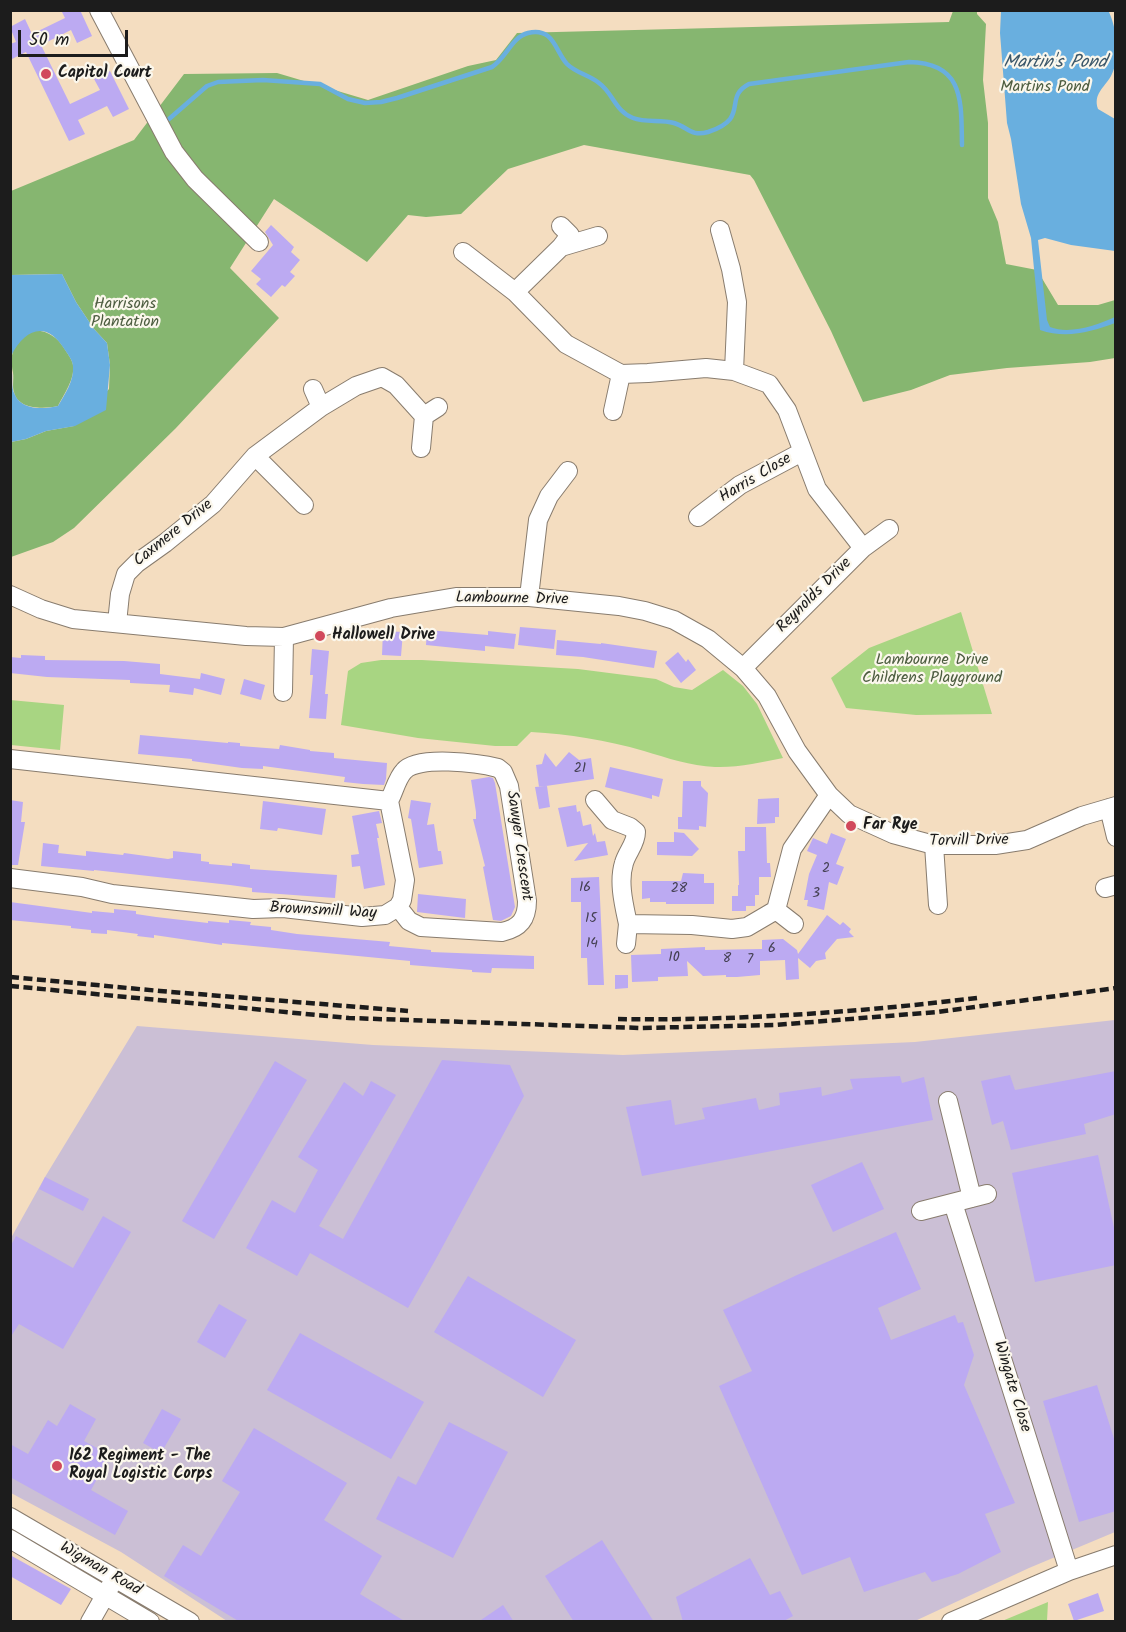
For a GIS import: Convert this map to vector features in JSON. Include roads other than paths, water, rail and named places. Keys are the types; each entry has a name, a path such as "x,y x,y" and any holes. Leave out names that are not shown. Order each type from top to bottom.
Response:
{"street":[{"path":"99,10 174,152 195,178 259,242"},
{"path":"515,292 561,247 570,235 561,226"},
{"path":"720,230 737,302 734,371"},
{"path":"561,247 598,236"},
{"path":"467,262 515,292 566,344 621,374 706,368 734,371 768,384 787,410 817,489 863,548"},
{"name":"Caxmere Drive","path":"117,623 120,594 126,574 137,563 213,504 255,456 321,407 383,369 396,385 431,411 421,448"},
{"path":"613,411 621,374"},
{"path":"313,389 321,407"},
{"name":"Harris Close","path":"703,506 802,452"},
{"path":"255,456 304,505"},
{"path":"529,597 538,520 549,496 567,471"},
{"name":"Reynolds Drive","path":"743,668 863,548 889,529"},
{"name":"Lambourne Drive","path":"10,595 41,609 73,618 246,636 284,637 391,608 456,597 529,597 645,610 674,620 708,639 743,668 767,696 796,751 829,795"},
{"path":"283,693 284,637"},
{"path":"10,759 389,801"},
{"name":"Sawyer Crescent","path":"389,801 405,769 412,765 431,762 498,768 503,772 509,786 527,901 527,913 522,922 513,929 502,932 421,927 409,921 398,908"},
{"path":"628,924 692,925 732,929 747,927 776,910 792,849 829,795"},
{"name":"Torvill Drive","path":"829,795 849,814 893,834 934,845 995,845 1027,840 1082,816 1112,807"},
{"path":"595,800 612,820 636,832 634,843 626,855 621,876 628,924 626,944"},
{"name":"Brownsmill Way","path":"10,878 82,887 112,894 253,909 283,908 362,917 386,915 398,908 405,892 405,880 389,801"},
{"path":"1112,807 1116,837"},
{"path":"934,845 938,905"},
{"path":"776,910 794,924"},
{"path":"921,1211 980,1196 948,1101"},
{"name":"Wingate Close","path":"953,1203 1069,1571"},
{"name":"Wigman Road","path":"10,1517 190,1622"},
{"name":"Wigman Road","path":"10,1539 150,1622"},
{"path":"951,1622 1069,1571 1116,1555"},
{"path":"90,1622 116,1578"}],"water":[{"name":"Martin's Pond","path":"1108,10 1116,34 1116,61 1111,76 1098,95 1097,104 1098,109 1115,119 1115,251 1071,245 1045,238 1038,240 1047,320 1050,327 1075,329 1092,326 1115,317 1115,323 1078,333 1050,333 1040,330 1031,238 1021,204 1007,123 1000,33 1001,11"},
{"path":"62,274 76,302 94,329 107,343 110,365 106,410 75,426 46,431 11,442 11,367 13,389 18,400 34,408 47,408 58,406 71,382 73,367 58,340 44,331 29,334 11,356 11,275"}],"waterway":[{"path":"169,119 207,86 218,82 263,80 320,84 348,99 365,103 381,102 492,67 522,35 537,32 543,33 553,41 567,64 604,87 627,115 648,121 674,123 697,133 708,132 729,121 737,95 749,84 909,62 927,64 941,69 950,77 956,88 960,100 962,145"}],"railway":[{"path":"10,977 408,1011"},
{"path":"10,986 349,1018 641,1028 775,1025 937,1012 1116,988"},
{"path":"618,1019 707,1019 798,1014 977,998"}],"place":[{"name":"Capitol Court","path":"46,74"},
{"name":"Hallowell Drive","path":"320,636"},
{"name":"Far Rye","path":"851,826"},
{"name":"162 Regiment - The Royal Logistic Corps","path":"57,1466"}],"park label":[{"name":"Martins Pond","path":"1045,88"},
{"name":"Harrisons Plantation","path":"125,314"},
{"name":"Lambourne Drive Childrens Playground","path":"932,670"}]}
